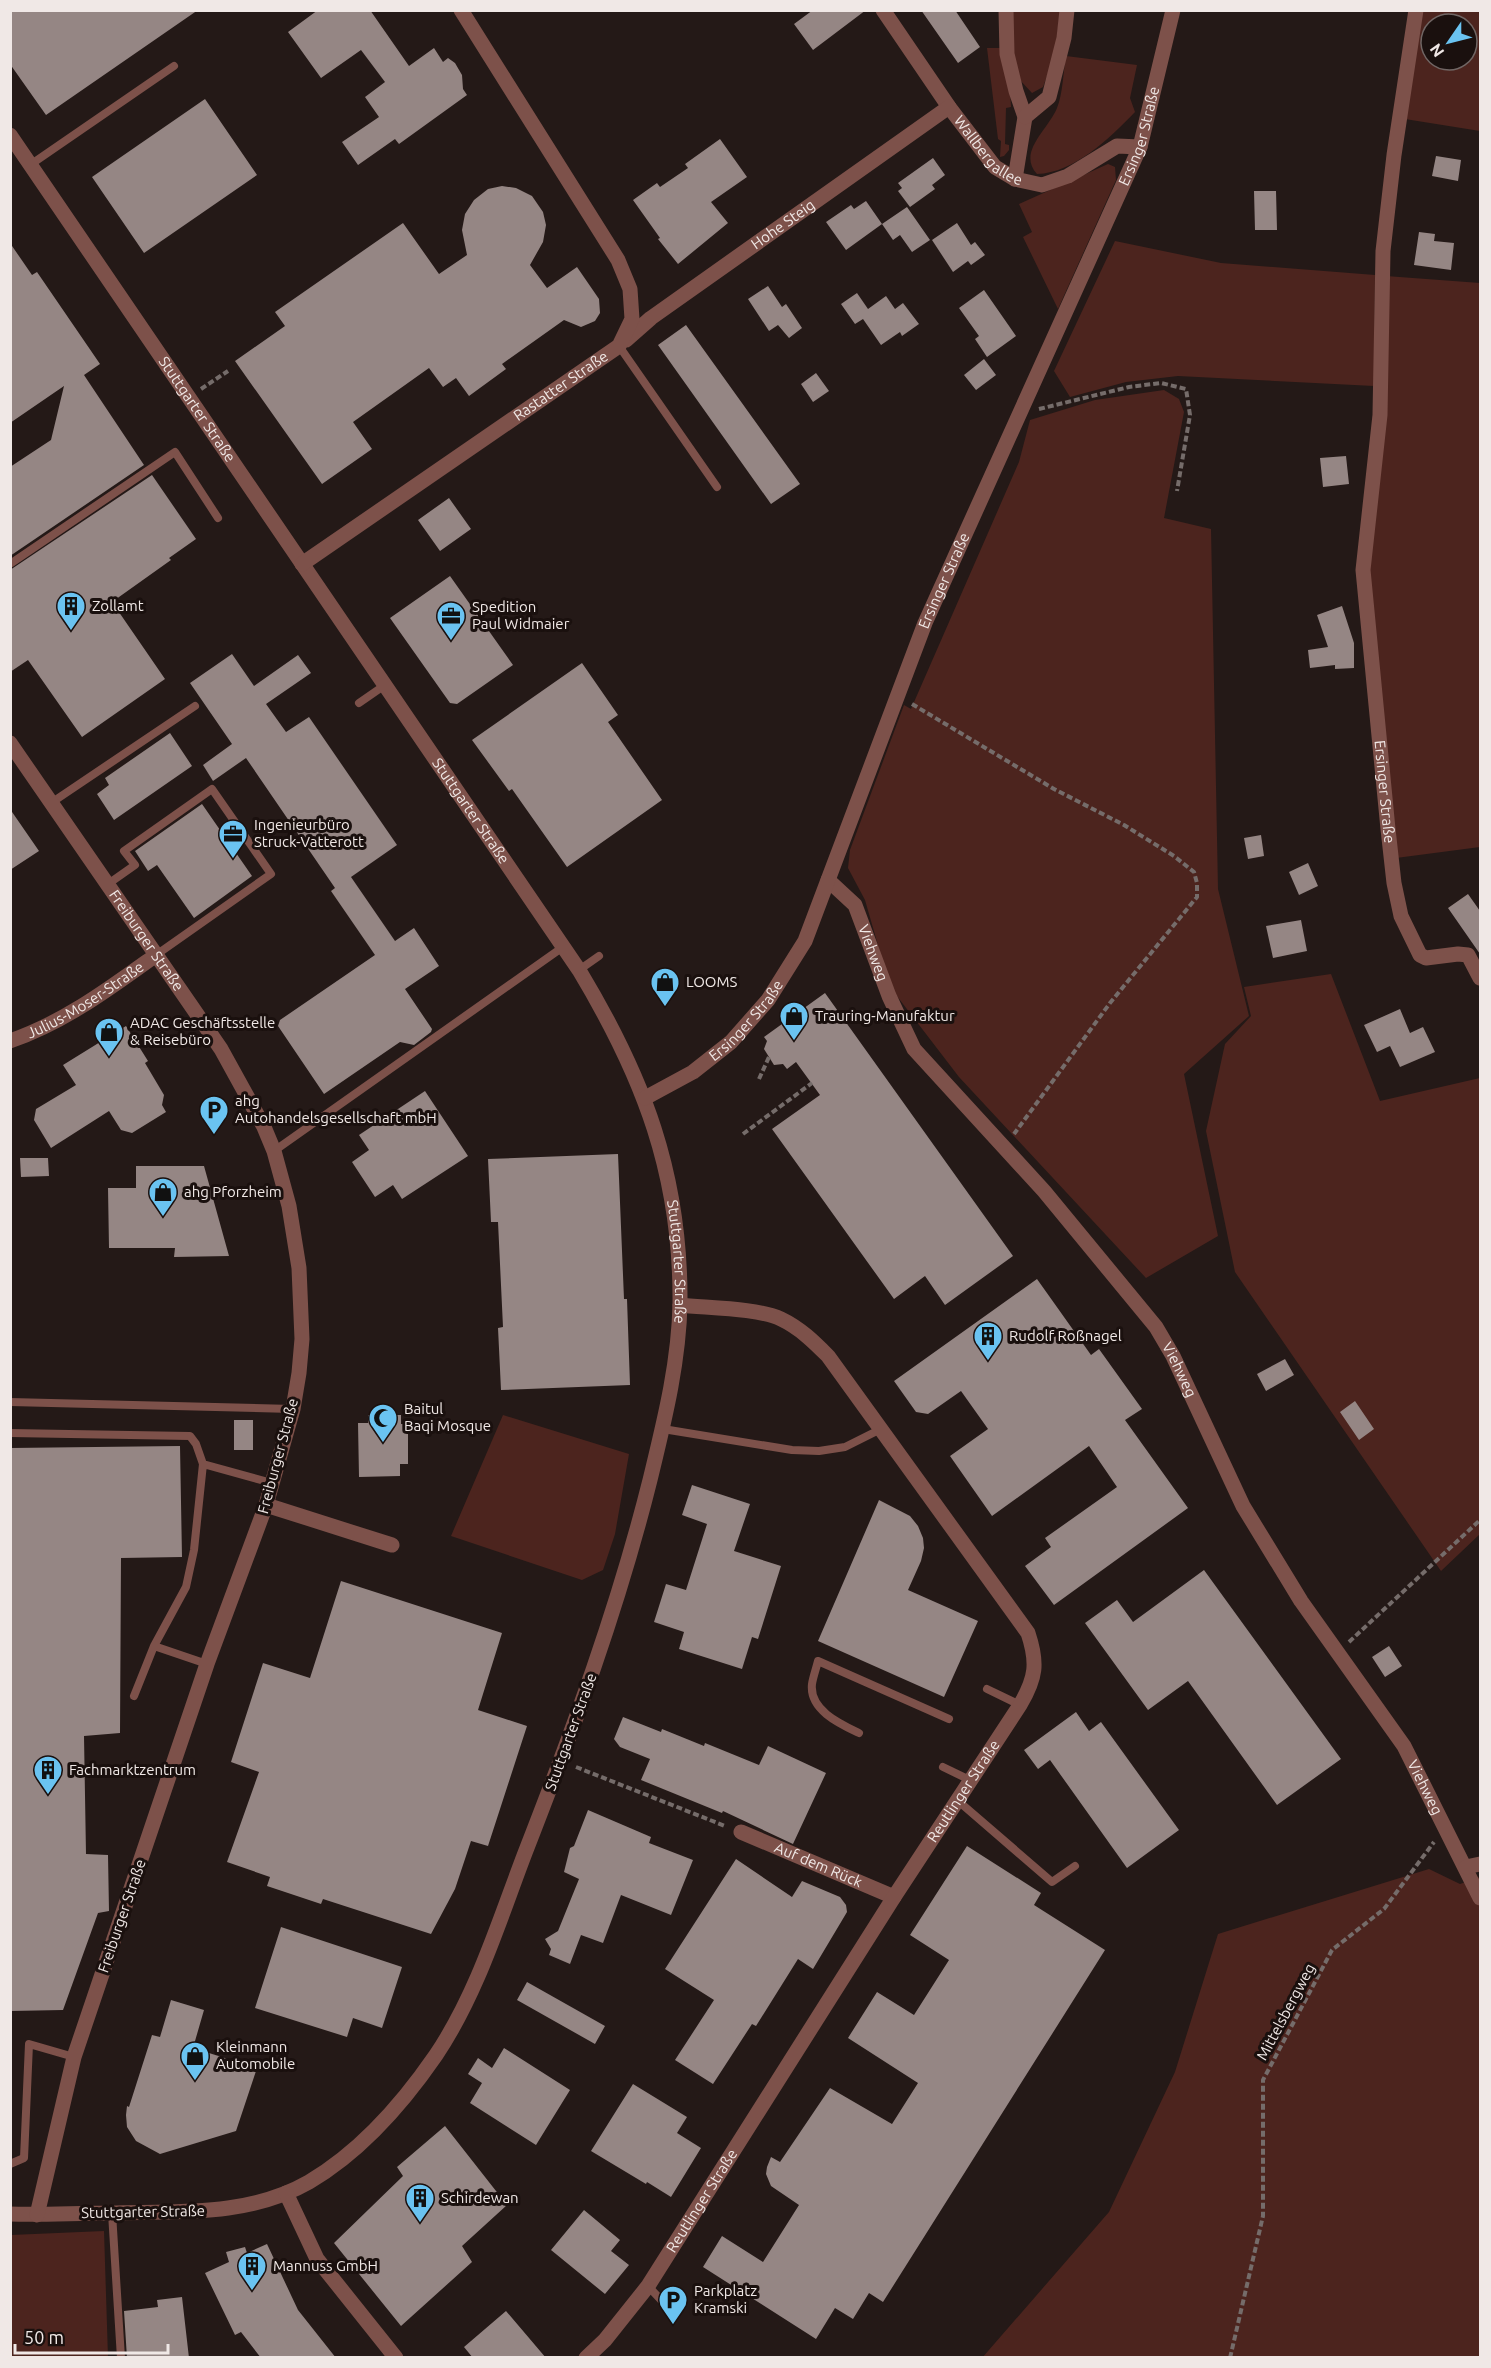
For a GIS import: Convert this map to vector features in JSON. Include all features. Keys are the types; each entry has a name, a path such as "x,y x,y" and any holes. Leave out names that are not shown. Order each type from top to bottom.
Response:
{"street":[{"name":"Rastatter Straße","path":"302,564 619,346 632,319 630,289 618,260 461,10"},
{"name":"Wallbergallee","path":"883,10 949,106 995,167 1015,179 1042,185 1068,176 1117,146 1140,147"},
{"path":"1006,10 1007,54 1025,117 1015,179"},
{"path":"1025,117 1049,97 1064,38 1067,10"},
{"name":"Ersinger Straße","path":"645,1098 678,1082 731,1042 761,1009 789,970 805,941 925,623 1140,147 1173,10"},
{"name":"Ersinger Straße","path":"1416,10 1394,155 1383,251 1380,415 1363,570 1388,829 1394,883 1401,916 1420,955 1426,958 1468,955 1480,978"},
{"name":"Hohe Steig","path":"619,346 651,318 949,106"},
{"name":"Stuttgarter Straße","path":"10,135 579,970 624,1049 645,1098 667,1169 678,1259 680,1305 675,1357 663,1428 636,1537 619,1593 561,1761 471,1989 454,2025 435,2055 401,2099 356,2146 309,2182 286,2193 255,2203 185,2213 10,2214"},
{"name":"Freiburger Straße","path":"10,743 225,1057 250,1100 274,1151 289,1206 299,1268 302,1339 293,1409 266,1505 207,1664 74,2057 37,2215"},
{"name":"Viehweg","path":"828,880 855,904 889,996 914,1049 1044,1191 1156,1327 1173,1356 1243,1506 1301,1601 1404,1746 1445,1829 1473,1866 1480,1898"},
{"name":"Julius-Moser-Straße","path":"10,1041 37,1032 67,1016 156,955"},
{"name":"Reutlinger Straße","path":"586,2358 606,2340 648,2286 894,1897 1020,1704 1035,1667 1035,1654 1028,1634 828,1356 806,1334 780,1318 757,1313 680,1305"},
{"path":"266,1505 392,1545"},
{"name":"Auf dem Rück","path":"741,1832 894,1897"},
{"path":"286,2193 317,2259 396,2358"}],"lane":[{"path":"30,165 174,66"},
{"path":"619,346 717,487"},
{"path":"10,564 175,453 218,518"},
{"path":"359,704 385,684"},
{"path":"51,803 195,706"},
{"path":"108,884 135,865 124,850 212,789 271,874 156,955"},
{"path":"274,1151 563,946"},
{"path":"579,970 599,956"},
{"path":"10,1402 293,1409"},
{"path":"663,1428 792,1449 819,1451 845,1447 881,1429"},
{"path":"10,1433 190,1436 196,1444 203,1464 194,1550 186,1587 154,1646 134,1696"},
{"path":"203,1464 272,1483"},
{"path":"154,1646 207,1664"},
{"path":"859,1733 832,1719 819,1706 814,1697 812,1683 818,1661 950,1719"},
{"path":"987,1689 1020,1704"},
{"path":"943,1767 970,1780"},
{"path":"957,1800 1052,1882 1076,1866"},
{"path":"10,2164 24,2158 29,2044 74,2057"},
{"path":"112,2213 121,2358"},
{"path":"648,2286 662,2301"}],"path":[{"path":"189,398 228,371"},
{"path":"1022,407 1031,411 1128,387 1161,383 1186,389 1190,415 1177,491"},
{"path":"897,695 1054,789 1124,825 1174,856 1194,873 1197,883 1197,897 1110,1003 1003,1148"},
{"path":"759,1079 769,1057"},
{"path":"743,1134 812,1083"},
{"path":"1338,1653 1480,1520"},
{"path":"561,1761 741,1832"},
{"name":"Mittelsbergweg","path":"1230,2358 1263,2216 1263,2080 1332,1950 1384,1910 1445,1829"}],"shaded area":[{"path":"1009,11 1060,11 1055,54 1043,87 1032,93 1018,78 1011,56"},
{"path":"1421,11 1480,11 1480,131 1405,119 1419,24 1419,72 1479,72 1479,12"},
{"path":"987,48 1000,48 1010,90 1011,107 1006,108 1005,144 1009,145 1009,150 1000,157 1001,141 998,139"},
{"path":"1066,56 1137,65 1130,98 1135,112 1103,143 1078,161 1064,168 1037,174 1030,158 1032,149 1057,108"},
{"path":"1108,164 1115,167 1116,180 1058,309 1023,237 1032,232 1019,204"},
{"path":"1115,241 1221,263 1375,275 1374,386 1178,376 1126,382 1070,397 1054,371"},
{"path":"1386,276 1480,283 1480,847 1396,858 1369,567"},
{"path":"1164,390 1179,399 1184,412 1164,518 1211,529 1218,889 1249,1016 1184,1074 1218,1236 1146,1278 959,1077 890,987 865,900 848,868 850,850 904,705 911,709 1019,462 1030,420 1095,400"},
{"path":"1331,974 1380,1101 1480,1078 1480,1534 1441,1571 1235,1272 1206,1131 1225,1044 1251,1016 1244,987"},
{"path":"503,1415 629,1454 615,1534 603,1570 582,1580 451,1536"},
{"path":"1429,1869 1460,1884 1480,1877 1480,2357 982,2358 1109,2212 1175,2072 1218,1934"},
{"path":"104,2231 108,2357 11,2357 11,2235"}],"building":[{"path":"10,10 198,10 46,115 10,64"},
{"path":"318,10 370,10 409,66 434,48 443,62 448,58 455,63 462,75 463,89 467,95 399,144 395,139 358,165 342,142 379,117 365,97 385,82 361,50 321,78 288,32"},
{"path":"813,10 866,10 813,50 794,24"},
{"path":"921,10 955,10 980,47 958,63"},
{"path":"205,99 257,175 144,253 92,177"},
{"path":"720,139 747,177 711,202 728,223 678,264 658,239 660,238 633,200 657,183 660,187 688,168 685,164"},
{"path":"1436,156 1461,160 1458,181 1432,176"},
{"path":"933,158 945,175 932,185 935,189 910,207 898,191 902,188 898,183"},
{"path":"502,186 516,188 532,196 543,212 546,225 543,242 530,265 547,288 577,267 599,299 600,313 595,321 581,327 564,320 502,364 506,369 469,396 456,378 443,387 429,368 353,422 372,449 322,484 235,361 285,326 275,312 403,223 439,274 467,255 462,230 465,214 474,200 488,189"},
{"path":"1254,191 1276,191 1277,230 1255,230"},
{"path":"866,201 882,224 846,250 826,222 851,205 854,209"},
{"path":"907,207 930,240 912,252 900,235 893,240 882,224"},
{"path":"957,223 971,245 975,242 985,255 971,265 968,261 953,272 932,240"},
{"path":"1419,232 1435,234 1434,241 1454,243 1451,270 1414,265"},
{"path":"10,243 32,275 37,272 100,364 84,375 144,465 10,556 10,467 51,440 64,386 10,423"},
{"path":"768,286 782,307 786,304 802,328 789,338 778,325 769,331 748,299"},
{"path":"984,290 1016,336 987,357 975,339 979,336 959,308"},
{"path":"857,293 868,309 886,296 895,309 903,303 919,324 902,336 900,332 881,345 863,319 855,324 841,304"},
{"path":"686,325 800,484 771,504 658,345"},
{"path":"984,359 996,375 976,390 964,375"},
{"path":"816,373 829,391 813,402 801,384"},
{"path":"1346,456 1349,484 1323,487 1320,458"},
{"name":"Zollamt","path":"152,475 196,539 169,558 171,560 112,602 165,679 82,737 28,660 10,672 10,570"},
{"path":"449,498 471,529 440,551 418,520"},
{"name":"Spedition Paul Widmaier","path":"450,576 513,665 457,704 450,703 390,618"},
{"path":"1342,606 1354,643 1354,668 1335,669 1335,665 1310,668 1308,650 1328,647 1317,615"},
{"path":"232,654 254,686 298,655 311,673 266,704 286,732 309,717 397,845 351,877 395,941 414,928 439,966 405,989 432,1029 431,1032 414,1045 400,1042 324,1094 278,1026 280,1020 375,955 331,891 335,888 246,758 213,781 203,765 232,744 190,683"},
{"path":"582,663 618,715 608,722 662,800 567,867 512,789 509,791 472,740"},
{"path":"170,733 192,766 114,820 97,794 109,785 105,778"},
{"path":"202,804 252,876 194,918 157,865 148,871 135,851"},
{"path":"10,809 39,851 10,870"},
{"path":"1261,835 1264,856 1248,859 1244,838"},
{"path":"1308,863 1318,886 1299,895 1289,872"},
{"path":"1468,894 1480,911 1480,954 1448,908"},
{"path":"1301,920 1307,951 1273,958 1266,926"},
{"path":"825,993 1013,1256 945,1305 925,1276 894,1299 772,1129 820,1095 796,1062 787,1069 783,1064 774,1065 764,1049 767,1041 764,1037"},
{"path":"1400,1009 1410,1033 1423,1027 1435,1052 1400,1067 1390,1046 1377,1052 1364,1025"},
{"path":"126,1026 148,1061 145,1063 164,1095 162,1105 166,1112 132,1133 121,1130 109,1111 51,1148 34,1120 36,1109 76,1085 63,1065"},
{"path":"425,1091 468,1156 402,1199 393,1185 375,1197 352,1162 369,1150 359,1135"},
{"path":"618,1154 630,1385 501,1390 498,1328 503,1327 498,1222 491,1222 488,1159"},
{"path":"20,1158 48,1158 49,1176 21,1177"},
{"name":"ahg Pforzheim","path":"136,1166 204,1166 229,1256 174,1257 175,1248 109,1248 108,1188 136,1188"},
{"path":"1037,1279 1091,1355 1099,1349 1142,1409 1125,1420 1188,1508 1054,1605 1025,1566 1051,1547 1045,1538 1117,1487 1089,1446 992,1516 950,1456 988,1429 961,1391 928,1414 916,1412 894,1381"},
{"path":"1285,1359 1294,1375 1266,1391 1257,1374"},
{"path":"1355,1401 1374,1429 1359,1440 1340,1412"},
{"name":"Baitul Baqi Mosque","path":"368,1415 401,1415 401,1424 408,1424 408,1464 400,1464 400,1476 359,1477 358,1423 368,1423"},
{"path":"234,1420 253,1420 253,1450 234,1450"},
{"name":"Fachmarktzentrum","path":"180,1446 182,1557 121,1558 120,1733 84,1736 86,1854 108,1855 109,1911 98,1913 63,2010 10,2011 10,1448"},
{"path":"692,1485 750,1504 734,1551 781,1566 758,1639 752,1637 742,1669 679,1649 684,1632 654,1622 666,1584 686,1590 707,1524 682,1515"},
{"path":"879,1500 910,1516 918,1526 923,1538 924,1548 921,1561 908,1590 978,1621 944,1697 818,1641"},
{"path":"1204,1570 1341,1759 1277,1805 1188,1681 1148,1710 1085,1623 1117,1600 1133,1622"},
{"path":"341,1581 502,1633 478,1710 527,1726 488,1846 471,1841 455,1889 431,1934 323,1899 321,1904 267,1886 270,1877 227,1862 259,1772 231,1762 263,1663 310,1678"},
{"path":"1389,1646 1402,1666 1385,1677 1372,1657"},
{"path":"1076,1712 1089,1731 1101,1722 1179,1830 1127,1868 1050,1760 1038,1769 1024,1750"},
{"path":"623,1717 661,1732 662,1729 704,1746 705,1743 759,1765 768,1746 826,1773 793,1844 723,1811 722,1813 641,1780 650,1759 620,1747 614,1739"},
{"path":"588,1810 651,1837 649,1843 693,1860 671,1915 621,1895 603,1943 581,1935 570,1964 549,1955 551,1949 545,1939 558,1931 579,1879 564,1872 570,1848 574,1846"},
{"path":"967,1846 1041,1893 1034,1905 1105,1950 883,2302 869,2293 853,2319 835,2308 816,2339 703,2267 722,2236 763,2262 799,2205 771,2186 766,2174 767,2167 771,2157 780,2162 830,2088 892,2124 918,2083 848,2038 877,1992 914,2015 949,1960 910,1935"},
{"path":"736,1859 792,1897 802,1881 840,1897 846,1905 847,1912 813,1969 798,1959 756,2026 752,2024 713,2084 675,2060 714,2000 665,1969"},
{"path":"281,1927 402,1967 382,2028 353,2018 347,2037 255,2008"},
{"path":"527,1982 605,2026 595,2044 517,2000"},
{"name":"Kleinmann Automobile","path":"171,2000 204,2010 193,2048 257,2068 236,2131 160,2154 136,2141 127,2127 126,2115 127,2106 129,2107 152,2035 160,2037"},
{"path":"504,2048 570,2090 536,2145 470,2103 482,2083 468,2074 478,2058 492,2068"},
{"path":"633,2084 687,2117 677,2133 701,2148 671,2197 591,2151"},
{"name":"Schirdewan","path":"445,2126 507,2205 462,2246 472,2262 401,2326 334,2243 403,2176 397,2167"},
{"path":"584,2210 620,2240 611,2251 629,2265 605,2294 551,2250"},
{"name":"Mannuss GmbH","path":"267,2244 298,2310 336,2358 261,2358 241,2332 235,2335 205,2273 229,2262 226,2252 245,2247 247,2253"},
{"path":"182,2297 189,2358 127,2358 124,2311 158,2307 157,2300"},
{"path":"506,2311 546,2358 473,2358 464,2347"}],"place":[{"name":"Zollamt","path":"71,632"},
{"name":"Spedition Paul Widmaier","path":"451,642"},
{"name":"Ingenieurbüro Struck-Vatterott","path":"233,860"},
{"name":"LOOMS","path":"665,1008"},
{"name":"Trauring-Manufaktur","path":"794,1042"},
{"name":"ADAC Geschäftsstelle & Reisebüro","path":"109,1058"},
{"name":"ahg Autohandelsgesellschaft mbH","path":"214,1136"},
{"name":"ahg Pforzheim","path":"163,1218"},
{"name":"Rudolf Roßnagel","path":"988,1362"},
{"name":"Baitul Baqi Mosque","path":"383,1444"},
{"name":"Fachmarktzentrum","path":"48,1796"},
{"name":"Kleinmann Automobile","path":"195,2082"},
{"name":"Schirdewan","path":"420,2224"},
{"name":"Mannuss GmbH","path":"252,2292"},
{"name":"Parkplatz Kramski","path":"673,2326"}]}
